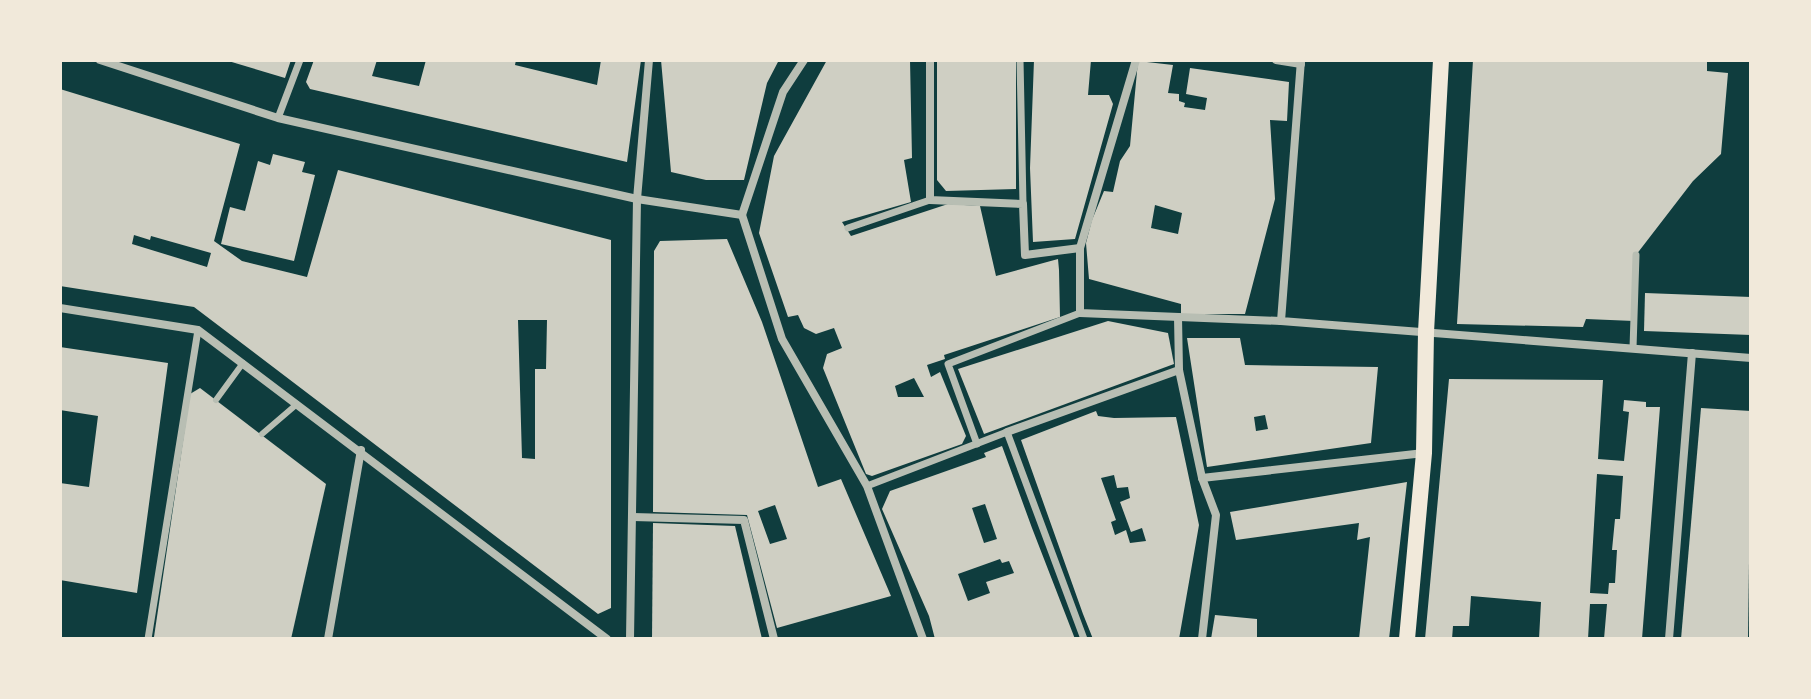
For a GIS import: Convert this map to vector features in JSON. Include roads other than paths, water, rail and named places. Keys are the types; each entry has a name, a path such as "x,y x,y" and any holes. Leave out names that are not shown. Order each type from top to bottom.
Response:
{"main road":[{"path":"1407,639 1424,453 1426,332 1441,60"}],"street":[{"path":"100,60 278,118 637,199 742,215"},
{"path":"278,118 300,60"},
{"path":"630,639 637,199 649,60"},
{"path":"804,60 783,92 742,215 782,339 867,486 923,639"},
{"path":"930,60 930,200"},
{"path":"1020,60 1025,255 1080,248"},
{"path":"1080,313 1080,248 1136,60"},
{"path":"1276,60 1301,62 1281,321"},
{"path":"848,228 930,200 1023,204"},
{"path":"1633,348 1636,255"},
{"path":"60,308 198,330 361,450 607,639"},
{"path":"977,444 948,364 1080,313 1281,321 1751,358"},
{"path":"1178,317 1179,370 1202,478 1216,515 1202,639"},
{"path":"148,639 198,330"},
{"path":"1669,639 1692,353"},
{"path":"867,486 1179,370"},
{"path":"1007,432 1084,639"},
{"path":"328,639 361,450"},
{"path":"1202,478 1424,453"},
{"path":"633,517 744,520 774,639"}],"lane":[{"path":"216,400 243,363"},
{"path":"262,434 297,404"}]}
